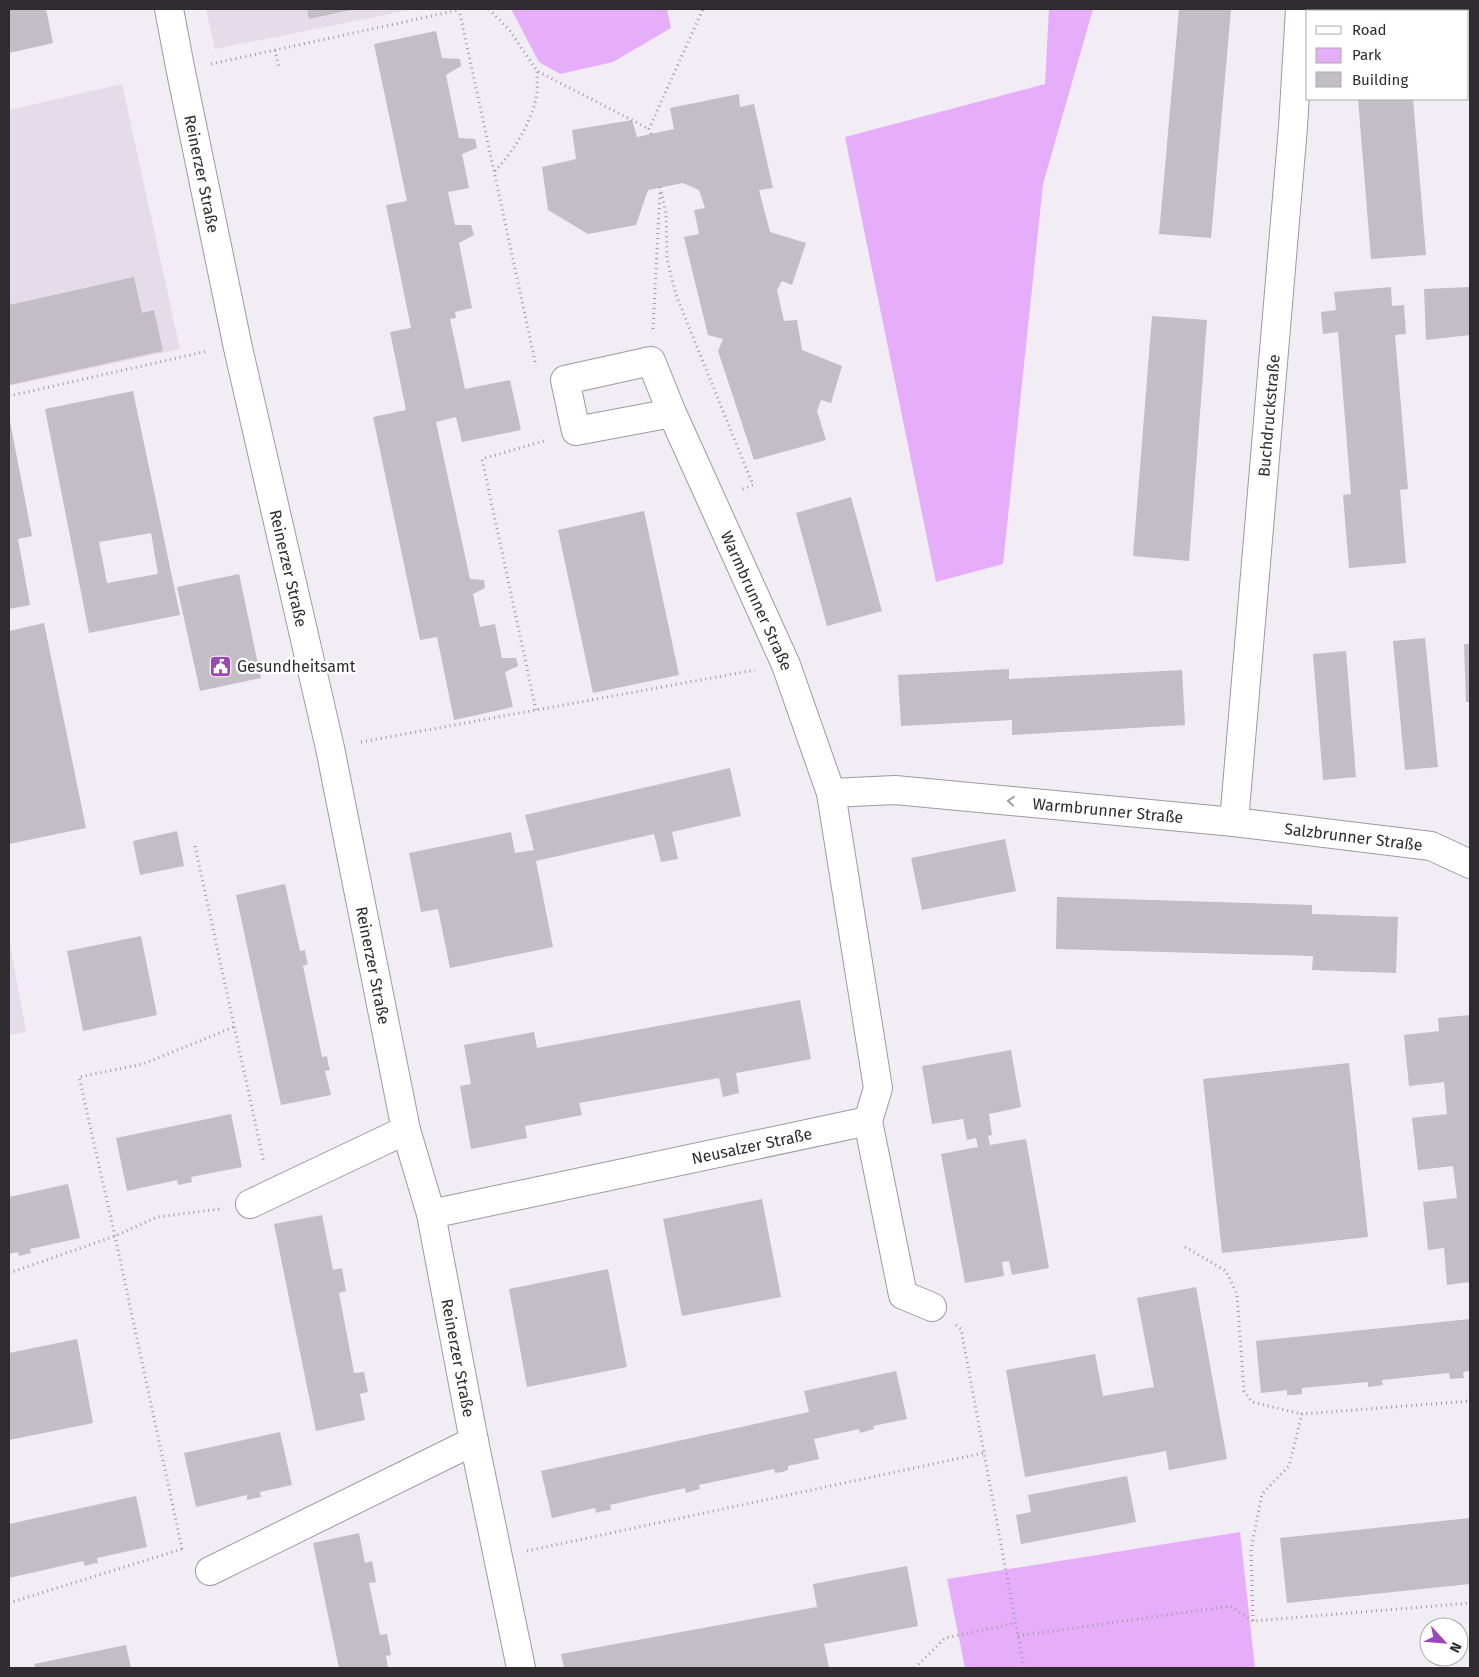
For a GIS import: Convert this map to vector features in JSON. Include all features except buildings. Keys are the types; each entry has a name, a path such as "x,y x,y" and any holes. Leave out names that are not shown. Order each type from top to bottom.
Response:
{"street":[{"name":"Reinerzer Straße","path":"169,9 238,344 330,748 406,1130 431,1214 474,1441 521,1668"},
{"name":"Buchdruckstraße","path":"1234,822 1292,136 1300,9"},
{"name":"Warmbrunner Straße","path":"651,361 672,413 786,665 831,793 878,1088 868,1121"},
{"path":"651,361 565,380 576,431 672,413"},
{"name":"Warmbrunner Straße","path":"831,793 895,790 1234,822"},
{"name":"Salzbrunner Straße","path":"1234,822 1431,846 1470,864"},
{"path":"868,1121 903,1295 932,1307"},
{"name":"Neusalzer Straße","path":"431,1214 868,1121"},
{"path":"261,1200 406,1130"},
{"path":"210,1571 474,1441"}],"path":[{"path":"180,67 217,63 459,9 540,383 565,380"},
{"path":"489,9 510,31 537,71 649,129 651,134"},
{"path":"649,129 703,9"},
{"path":"275,50 279,68"},
{"path":"495,172 518,142 532,111 536,97 537,71"},
{"path":"651,361 660,187 666,213 667,259 676,295 753,485 712,502"},
{"path":"9,396 238,344"},
{"path":"536,710 482,459 576,431"},
{"path":"330,748 786,665"},
{"path":"9,1273 115,1236 157,1217 261,1200 234,1027 195,846"},
{"path":"210,1571 182,1549 79,1078 143,1064 234,1027"},
{"path":"1185,1247 1226,1271 1237,1294 1244,1392 1252,1402 1302,1414 1470,1402"},
{"path":"932,1307 961,1329 1024,1668"},
{"path":"1253,1621 1251,1550 1262,1494 1289,1466 1302,1414"},
{"path":"497,1557 984,1453"},
{"path":"9,1603 182,1549"},
{"path":"1018,1636 1230,1606 1253,1621 1470,1602"},
{"path":"915,1668 945,1638 1016,1623"}],"shaded area":[{"path":"206,9 415,9 215,49"},
{"path":"122,84 180,349 9,386 9,110"},
{"path":"9,939 26,1032 9,1035"}],"green space":[{"path":"511,9 667,9 671,28 613,62 560,74 539,62"},
{"path":"1049,9 1093,9 1043,184 1003,564 936,582 845,137 1045,84"},
{"path":"1240,1532 1255,1668 965,1668 947,1579"}],"place":[{"name":"Gesundheitsamt","path":"221,666"}]}
